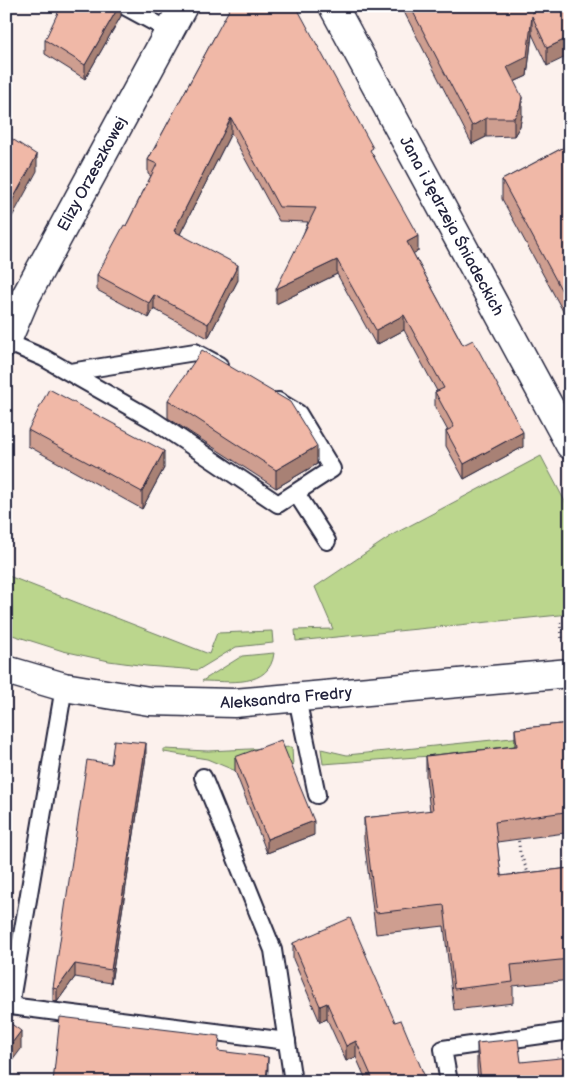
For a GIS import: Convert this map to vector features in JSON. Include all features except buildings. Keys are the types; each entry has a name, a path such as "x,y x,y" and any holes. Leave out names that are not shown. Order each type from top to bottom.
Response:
{"street":[{"name":"Elizy Orzeszkowej","path":"6,342 26,296 183,6"},
{"name":"Jana i Jędrzeja Śniadeckich","path":"333,6 570,445"},
{"name":"Aleksandra Fredry","path":"6,670 64,687 149,701 234,704 570,674"}],"lane":[{"path":"124,6 170,31"},
{"path":"6,342 44,358 153,420 278,504 332,469 298,413 264,392"},
{"path":"70,372 195,352 230,372"},
{"path":"296,493 327,541"},
{"path":"64,687 8,1005 287,1041"},
{"path":"297,698 317,795"},
{"path":"202,777 273,950 293,1082"},
{"path":"449,1082 442,1049 570,1031"}],"path":[{"path":"518,834 520,854 529,872 529,881"}],"green space":[{"path":"541,456 570,511 570,614 296,641 295,630 333,629 315,587 394,534"},
{"path":"6,575 209,654 217,633 272,631 273,643 236,647 198,670 109,661 63,651 6,633"},
{"path":"274,653 271,665 265,673 256,678 235,682 202,681 242,656"},
{"path":"570,732 510,750 323,764 321,749 347,755"},
{"path":"292,747 293,766 236,771 207,759 164,752 164,749 208,751"}]}
